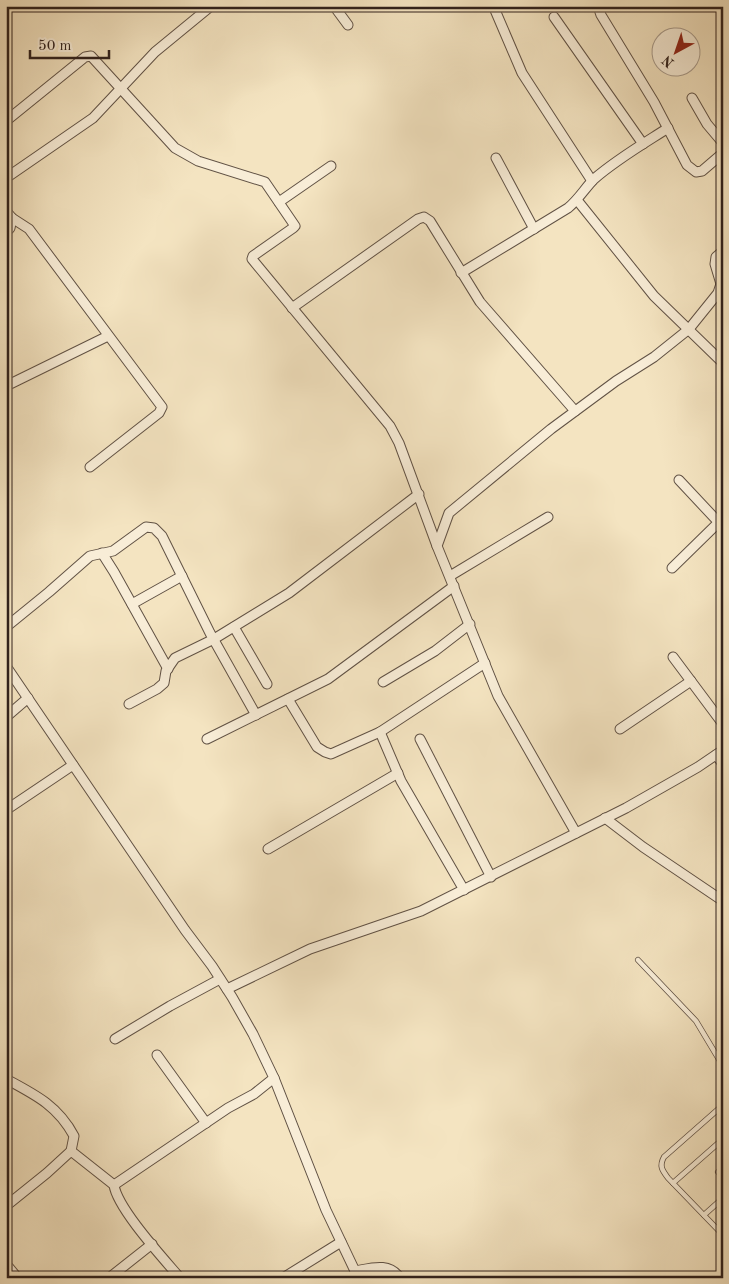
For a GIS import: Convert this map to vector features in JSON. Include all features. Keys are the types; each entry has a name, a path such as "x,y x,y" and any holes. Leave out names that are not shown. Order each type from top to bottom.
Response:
{"street":[{"path":"6,178 90,122 154,52 211,6"},
{"path":"334,6 348,25"},
{"path":"598,6 600,14 644,85 687,165 696,172 702,171 723,153"},
{"path":"495,10 522,73 592,181"},
{"path":"554,17 643,144"},
{"path":"6,121 88,56 94,58 175,148 198,161 262,181 279,202 294,224 294,227 254,255 252,259 390,426 400,443 437,546 498,696 576,833"},
{"path":"692,98 707,124 723,143"},
{"path":"460,273 568,208 592,181 610,166 668,128"},
{"path":"496,158 534,229"},
{"path":"279,202 332,166"},
{"path":"577,200 654,296 723,363"},
{"path":"6,232 10,228 9,214"},
{"path":"9,214 29,229 161,405 162,409 90,467"},
{"path":"292,308 421,217 424,217 430,221 460,273 486,309 575,411"},
{"path":"437,546 449,513 575,411 654,357 689,329 718,293 721,284 715,264 716,257 723,251"},
{"path":"6,386 108,336"},
{"path":"672,568 721,524 679,480"},
{"path":"130,704 164,683 174,658 214,639 303,583 419,494"},
{"path":"450,576 548,517"},
{"path":"6,627 92,554 115,550 146,527 154,528 162,536 214,639 256,715"},
{"path":"102,553 168,669"},
{"path":"132,604 182,576"},
{"path":"207,739 328,679 454,586"},
{"path":"382,682 435,651 470,624"},
{"path":"234,627 267,684"},
{"path":"673,657 723,724"},
{"path":"288,699 317,747 331,754 380,732 485,663"},
{"path":"6,666 227,989 253,1034 274,1078 326,1210 358,1274 384,1266 392,1269 400,1278"},
{"path":"620,729 691,681"},
{"path":"6,717 28,698"},
{"path":"380,732 398,773 464,890"},
{"path":"420,739 491,877"},
{"path":"227,989 310,949 420,911 491,877 690,772 719,752 723,764"},
{"path":"6,810 73,765"},
{"path":"268,849 398,773"},
{"path":"605,818 643,847 723,901"},
{"path":"115,1039 220,978"},
{"path":"157,1055 206,1123"},
{"path":"114,1185 228,1108 254,1094 274,1078"},
{"path":"6,1079 52,1106 67,1122 74,1136 71,1151 6,1206"},
{"path":"71,1151 114,1185 115,1194 125,1209 180,1278"},
{"path":"283,1278 342,1242"},
{"path":"109,1278 152,1244"},
{"path":"6,1264 16,1276"}],"lane":[{"path":"638,960 696,1021 723,1066"},
{"path":"722,1232 673,1183 661,1168 661,1162 664,1157 723,1105"},
{"path":"673,1183 723,1139"},
{"path":"718,1172 723,1168"},
{"path":"704,1215 723,1198"}]}
